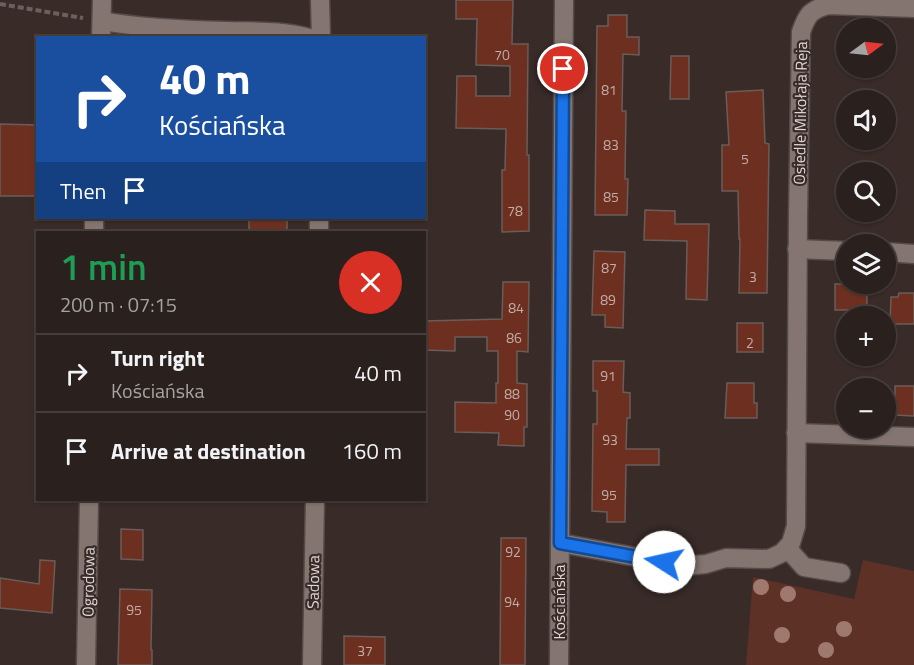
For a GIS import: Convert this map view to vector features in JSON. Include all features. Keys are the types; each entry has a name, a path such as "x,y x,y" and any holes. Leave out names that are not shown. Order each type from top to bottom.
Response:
{"street":[{"path":"102,0 102,29 124,25 292,33 302,36"},
{"path":"320,0 321,36"},
{"name":"Kościańska","path":"559,665 564,0"},
{"name":"Osiedle Mikołaja Reja","path":"787,548 791,543 796,526 797,249 801,32 805,19 815,9 828,5 914,8"},
{"path":"797,249 836,251"},
{"path":"896,253 914,254"},
{"path":"796,433 914,437"},
{"name":"Ogrodowa","path":"86,665 89,501"},
{"name":"Sadowa","path":"312,665 315,501"},
{"path":"560,543 686,566 706,564 726,558 769,559 787,548 804,567 841,573"}],"path":[{"path":"0,4 102,29"}],"shaded area":[{"path":"863,560 914,571 914,665 746,665 753,577 854,599"}],"building":[{"path":"456,0 513,0 512,44 528,44 529,231 502,232 502,170 505,170 506,129 456,128 457,76 476,76 476,96 510,96 510,66 476,65 477,19 456,19"},
{"path":"608,15 627,15 627,37 639,37 639,55 623,54 622,111 626,111 627,215 595,215 597,26 608,26"},
{"path":"671,56 689,56 689,99 670,99"},
{"path":"763,90 765,143 769,144 767,293 739,293 738,191 722,191 722,145 729,145 726,92"},
{"path":"0,124 36,125 36,196 0,196"},
{"path":"645,210 675,211 675,224 709,224 707,300 686,299 687,241 644,240"},
{"path":"249,219 287,219 287,231 249,231"},
{"path":"594,251 625,252 623,328 605,327 605,315 592,315"},
{"path":"503,282 529,282 528,352 517,351 517,383 527,384 527,427 524,427 524,446 498,445 499,433 455,432 455,402 496,403 498,351 487,351 487,337 455,337 455,351 426,350 426,321 502,319"},
{"path":"835,284 836,294 867,294 867,306 836,306 835,310"},
{"path":"899,293 914,293 914,324 896,324 896,306 891,306 891,297 898,297"},
{"path":"737,323 763,323 763,352 737,352"},
{"path":"593,361 624,361 623,392 630,393 626,449 659,449 659,465 626,465 625,522 607,522 607,512 592,511 593,424 597,424 597,391 593,391"},
{"path":"727,383 754,383 757,418 725,418"},
{"path":"896,386 914,386 914,416 896,415"},
{"path":"121,529 143,530 143,560 121,559"},
{"path":"501,538 526,538 525,665 500,665"},
{"path":"40,560 55,561 52,613 0,608 0,578 39,584"},
{"path":"120,589 152,590 152,665 118,665"},
{"path":"344,636 385,637 385,665 344,665"}],"route":[{"path":"563,69 560,543 664,562"}]}
